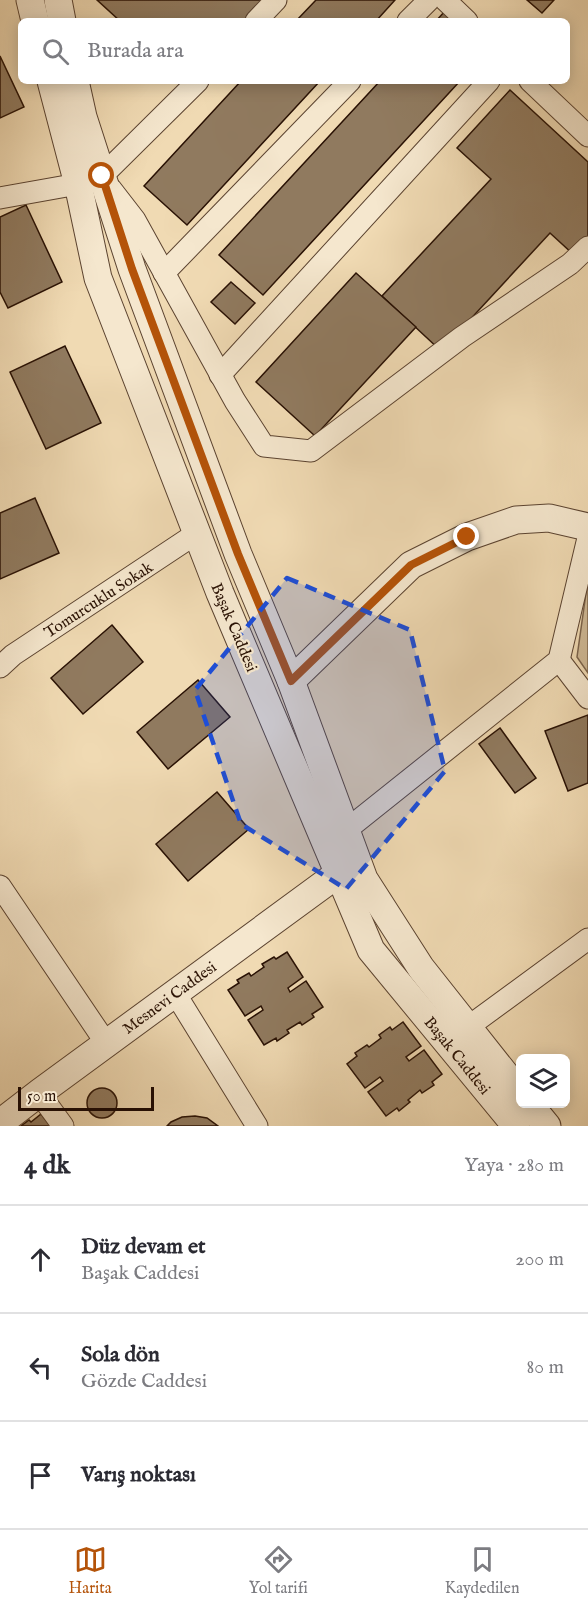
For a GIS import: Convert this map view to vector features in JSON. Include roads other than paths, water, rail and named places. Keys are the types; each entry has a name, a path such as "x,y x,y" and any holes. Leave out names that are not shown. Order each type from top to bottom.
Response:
{"street":[{"path":"30,0 34,18"},
{"path":"58,0 61,18"},
{"path":"259,18 276,0"},
{"path":"411,18 429,0"},
{"path":"445,0 464,18"},
{"name":"Başak Caddesi","path":"52,84 90,180 132,269 238,554 291,681 364,879 421,968 516,1088"},
{"name":"Başak Caddesi","path":"76,84 83,117 98,278 220,593 371,950 516,1126"},
{"path":"0,198 90,180 195,84"},
{"path":"164,273 347,84"},
{"path":"220,375 486,84"},
{"path":"533,84 588,136"},
{"path":"90,180 135,220 220,375 264,446 311,451 462,337 570,264 588,247"},
{"path":"291,681 411,565 467,537 516,520 549,518 588,527"},
{"name":"Tomurcuklu Sokak","path":"0,667 13,655 197,533"},
{"path":"345,831 559,660 588,538"},
{"path":"559,660 588,698"},
{"name":"Mesnevi Caddesi","path":"0,1123 339,873"},
{"path":"0,886 106,1043"},
{"path":"468,1027 588,939"},
{"path":"175,993 257,1126"},
{"path":"39,1093 63,1126"},
{"path":"532,1108 547,1126"}]}
